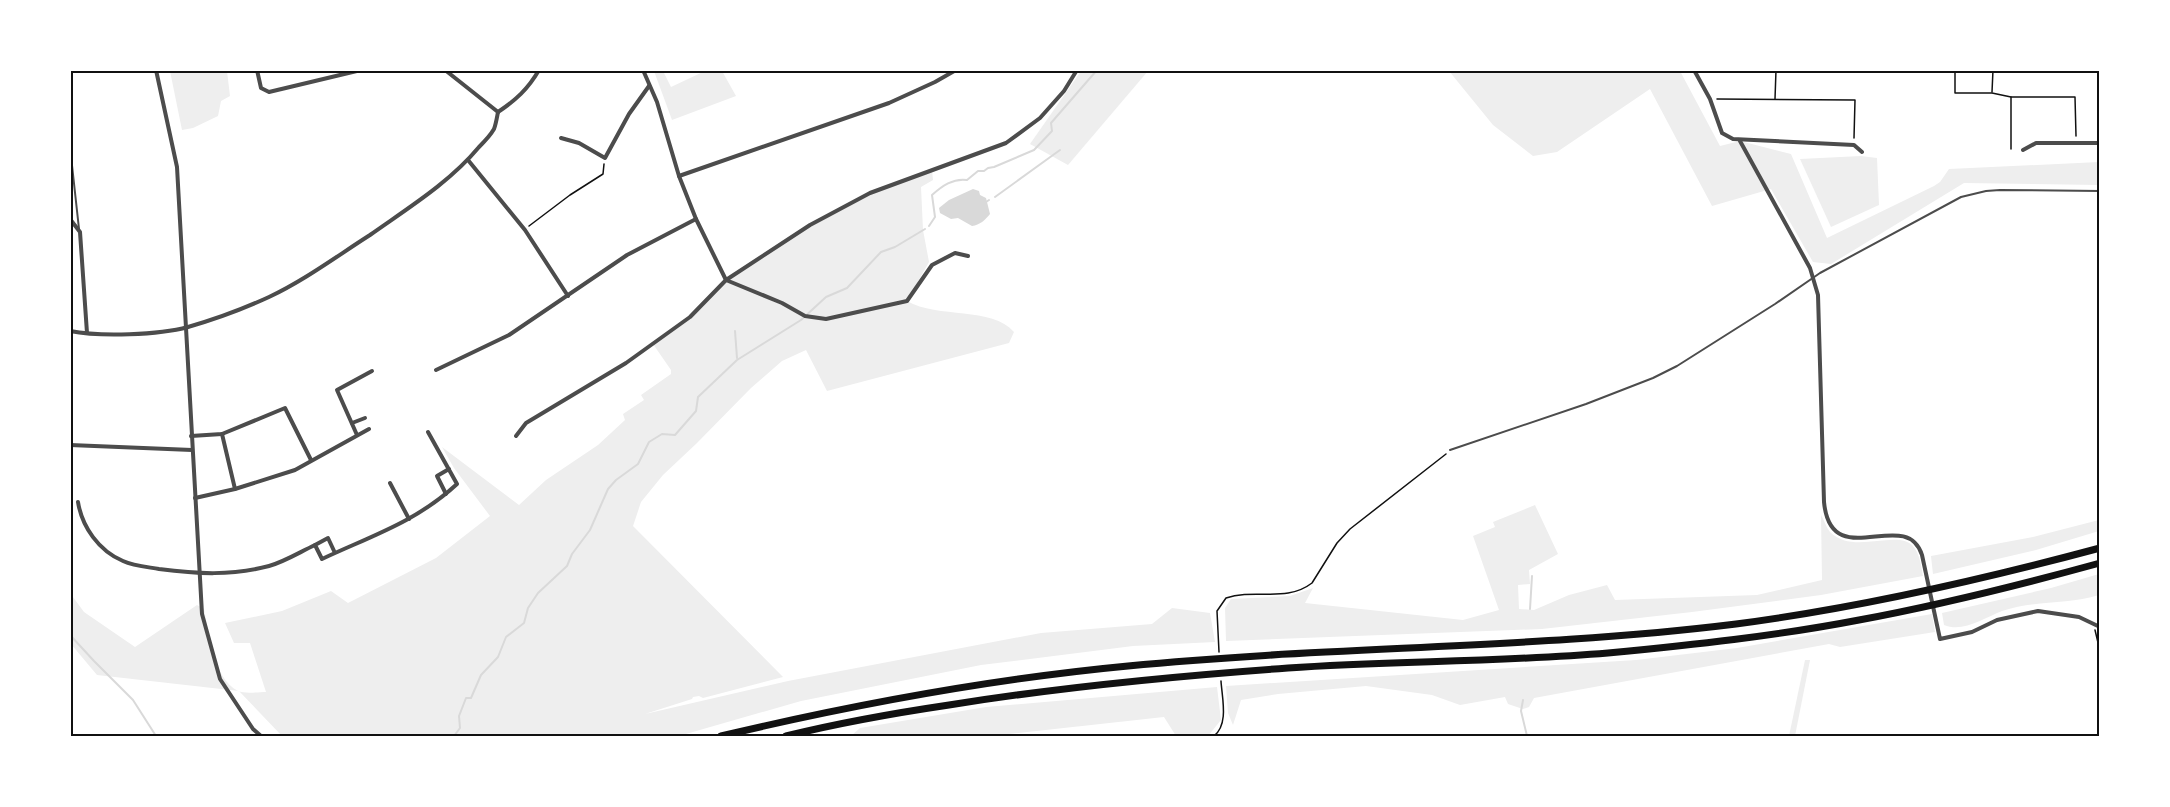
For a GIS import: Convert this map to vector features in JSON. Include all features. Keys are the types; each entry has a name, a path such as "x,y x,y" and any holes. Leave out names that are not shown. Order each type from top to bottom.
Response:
{"highway":[{"path":"722,736 798,718 1005,680 1201,660 1609,636 1737,624 1889,598 2100,548"},
{"path":"786,736 905,712 1008,696 1132,681 1289,668 1465,662 1606,653 1742,638 1892,613 2042,579 2100,563"}],"street":[{"path":"156,70 177,167 202,614 220,679 253,729 261,736"},
{"path":"257,70 261,88 269,92 362,70"},
{"path":"445,70 498,112"},
{"path":"70,332 156,332 185,328 250,305 295,283 420,200 468,160 494,129 498,112 529,87 539,70"},
{"path":"643,70 657,102 679,176 696,219 726,280 782,303 805,316 826,319 907,301 932,264 955,253 968,256"},
{"path":"679,176 889,103 956,70"},
{"path":"516,436 526,423 626,363 690,317 726,280 810,225 870,193 1006,143 1040,118 1064,91 1077,70"},
{"path":"1695,72 1710,99 1722,133 1740,141 1854,145 1862,152"},
{"path":"561,138 579,143 605,158 629,114 649,86"},
{"path":"1740,141 1810,268 1813,278 1820,318 1826,516 1831,528 1841,535 1852,538 1908,536 1920,547 1940,639 1972,632 1997,620 2038,611 2079,617 2100,627"},
{"path":"2023,150 2036,143 2100,143"},
{"path":"468,160 525,230 568,297"},
{"path":"70,219 80,232 87,333"},
{"path":"436,370 509,334 568,297 627,255 696,219"},
{"path":"357,435 337,390 372,371"},
{"path":"191,436 222,434 285,408 311,460"},
{"path":"351,423 365,418"},
{"path":"195,498 235,489 295,470 369,429"},
{"path":"315,545 322,559 410,519 438,502 457,484 428,432"},
{"path":"222,434 235,489"},
{"path":"70,445 192,450"},
{"path":"446,494 437,476 449,469"},
{"path":"390,483 410,519"},
{"path":"78,501 80,513 89,532 103,548 123,561 198,574 233,573 271,566 328,538 335,553"}],"lane":[{"path":"70,147 80,232"},
{"path":"1450,450 1586,404 1653,378 1677,366 1813,278 1935,210 1972,194 2014,189 2100,191"}],"path":[{"path":"1695,72 1712,70"},
{"path":"1775,99 1776,70"},
{"path":"1954,70 1955,93 1992,93 2012,97 2075,97 2076,143"},
{"path":"1992,93 1993,70"},
{"path":"2011,149 2012,97"},
{"path":"1710,99 1855,100 1854,145"},
{"path":"525,230 570,195 603,174 605,158"},
{"path":"1217,625 1216,612 1226,598 1241,595 1287,594 1306,588 1312,583 1337,543 1350,529 1450,450"},
{"path":"2094,624 2100,651"},
{"path":"1214,736 1220,732 1223,707"}],"shaded area":[{"path":"170,71 227,71 230,96 221,101 218,116 193,128 182,130"},
{"path":"654,71 663,71 671,87 705,71 722,71 736,96 672,120"},
{"path":"1081,71 1148,71 1068,165 1030,144"},
{"path":"1449,71 1680,71 1720,146 1740,141 1791,154 1827,238 1934,186 1940,182 1949,169 2099,162 2099,185 1964,183 1831,264 1813,262 1771,189 1712,206 1650,89 1557,152 1533,156 1493,125"},
{"path":"1861,156 1877,158 1879,205 1831,227 1800,159"},
{"path":"932,170 933,180 921,187 923,230 929,262 907,301 934,310 992,319 1004,324 1014,332 1009,343 827,391 806,350 782,361 751,388 663,475 641,502 633,526 783,677 703,698 693,697 645,714 788,681 1041,633 1152,624 1172,608 1210,613 1215,642 1133,646 981,665 801,701 679,736 282,736 239,691 266,692 250,643 234,643 225,623 282,611 331,591 348,603 436,558 490,516 454,468 442,447 519,505 546,480 598,445 625,420 623,414 644,400 641,395 671,374 671,370 653,344 690,317 726,280 763,254 870,193"},
{"path":"973,189 986,198 990,214 982,222 972,226 958,218 951,219 940,213 939,208 949,200"},
{"path":"1535,505 1558,554 1529,570 1530,584 1518,585 1519,609 1534,610 1569,595 1607,585 1615,600 1757,595 1822,580 1821,515 1830,532 1839,539 1850,542 1895,540 1912,545 1918,556 1923,576 1821,595 1542,629 1226,641 1225,608 1231,599 1290,596 1313,588 1305,603 1463,620 1499,610 1473,536 1495,527 1493,522"},
{"path":"2099,520 2099,531 2036,550 1933,574 1931,556 2033,537"},
{"path":"2099,574 2099,595 2014,608 1966,626 1944,625 1942,613 2051,588"},
{"path":"70,593 84,612 135,647 197,605 204,609 210,643 218,666 230,685 238,691 97,675 71,644"},
{"path":"1932,614 1935,632 1840,647 1829,644 1534,698 1529,707 1523,709 1508,704 1505,697 1460,705 1432,695 1366,686 1278,694 1241,700 1233,725 1228,713 1226,686 1636,660 1737,648"},
{"path":"1805,660 1810,660 1795,736 1789,736"},
{"path":"1217,687 1221,720 1208,736 1176,736 1164,717 990,736 851,736 860,728 986,707"}],"waterway":[{"path":"929,226 935,217 932,195 948,183 967,180 978,171 984,171 1034,150 1052,131 1051,123 1097,70"},
{"path":"995,197 1060,150"},
{"path":"454,736 460,728 459,716 466,698 471,698 481,675 498,657 506,637 524,623 528,608 538,593 567,566 572,554 590,530 608,489 638,464 649,442 662,434 675,435 696,411 698,397 737,360 801,320 826,297 847,288 881,252 895,247 925,229"},
{"path":"735,331 737,358"},
{"path":"1530,609 1532,576"},
{"path":"70,635 133,700 156,736"},
{"path":"1523,700 1521,711 1527,736"}]}
